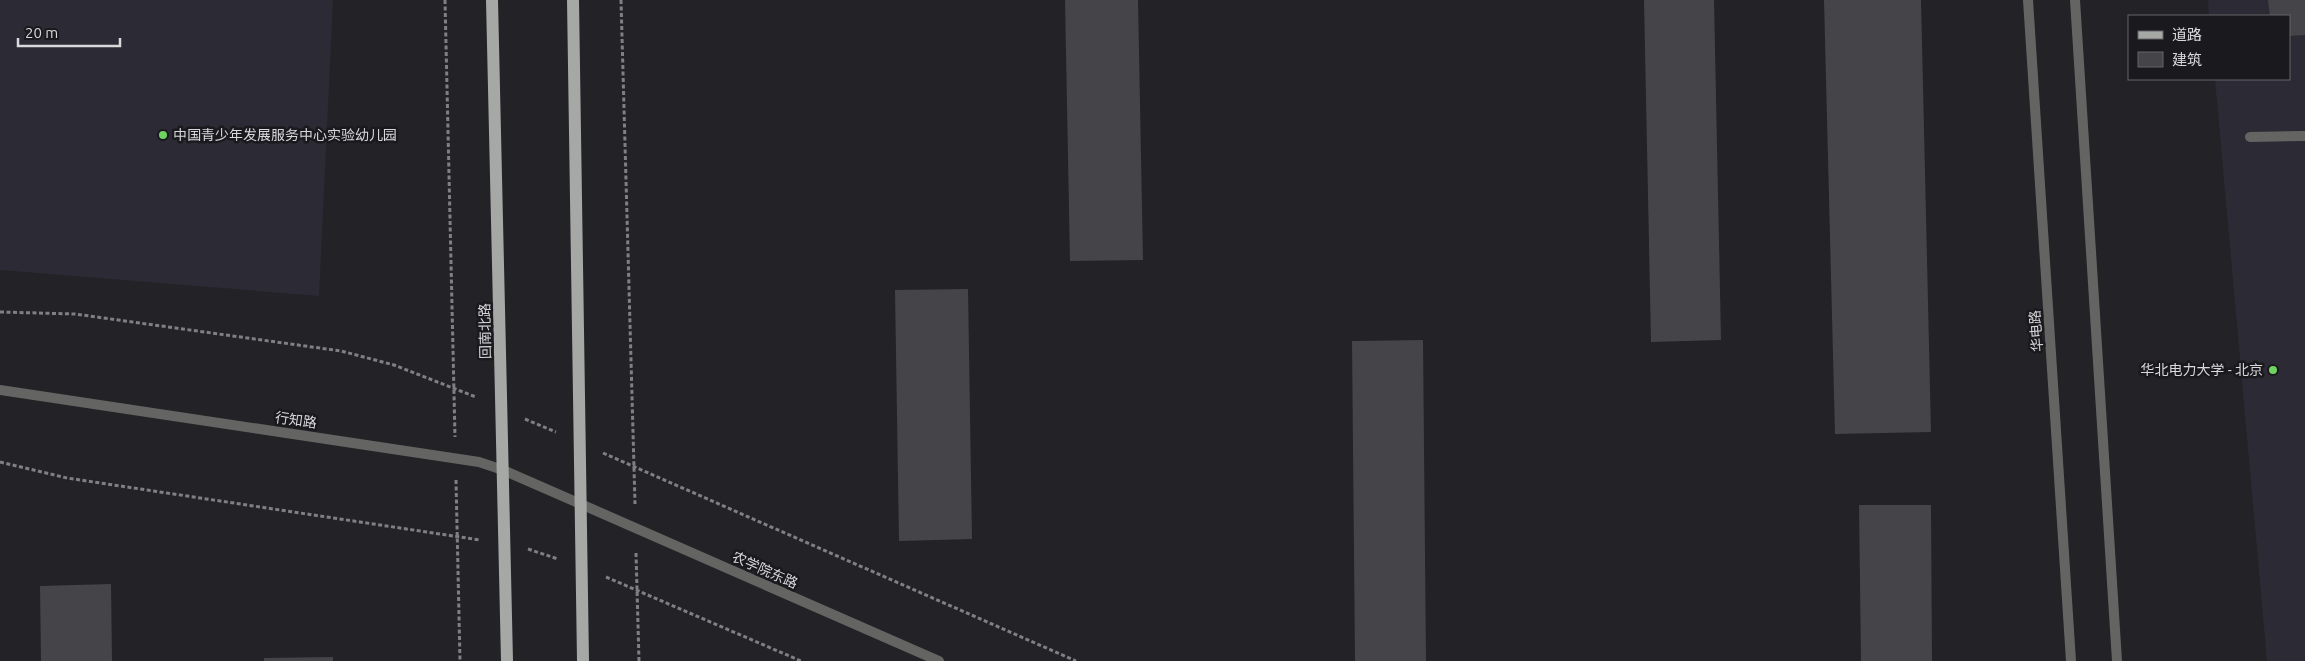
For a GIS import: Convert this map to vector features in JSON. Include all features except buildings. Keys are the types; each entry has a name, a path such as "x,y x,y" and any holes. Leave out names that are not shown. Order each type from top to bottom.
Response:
{"main road":[{"name":"回南北路","path":"492,0 507,661"},
{"path":"573,0 583,661"}],"street":[{"name":"华电路","path":"2028,0 2071,661"},
{"path":"2075,0 2117,661"},
{"path":"2250,137 2305,136"},
{"name":"行知路","path":"0,390 455,457 503,470 580,504"},
{"name":"农学院东路","path":"580,504 939,661"}],"path":[{"path":"445,0 453,362"},
{"path":"621,0 632,412"},
{"path":"0,312 75,314 359,354"},
{"path":"0,462 67,478 504,544 540,552 800,661"},
{"path":"687,490 1076,661"},
{"path":"459,595 460,661"},
{"path":"639,646 640,661"}],"shaded area":[{"name":"中国青少年发展服务中心实验幼儿园","path":"0,0 333,0 319,296 0,270"},
{"name":"华北电力大学 - 北京","path":"2208,0 2305,0 2305,661 2267,661 2215,80 2290,80 2290,15 2209,15"}],"place":[{"name":"中国青少年发展服务中心实验幼儿园","path":"163,135"},
{"name":"华北电力大学 - 北京","path":"2273,370"}]}
